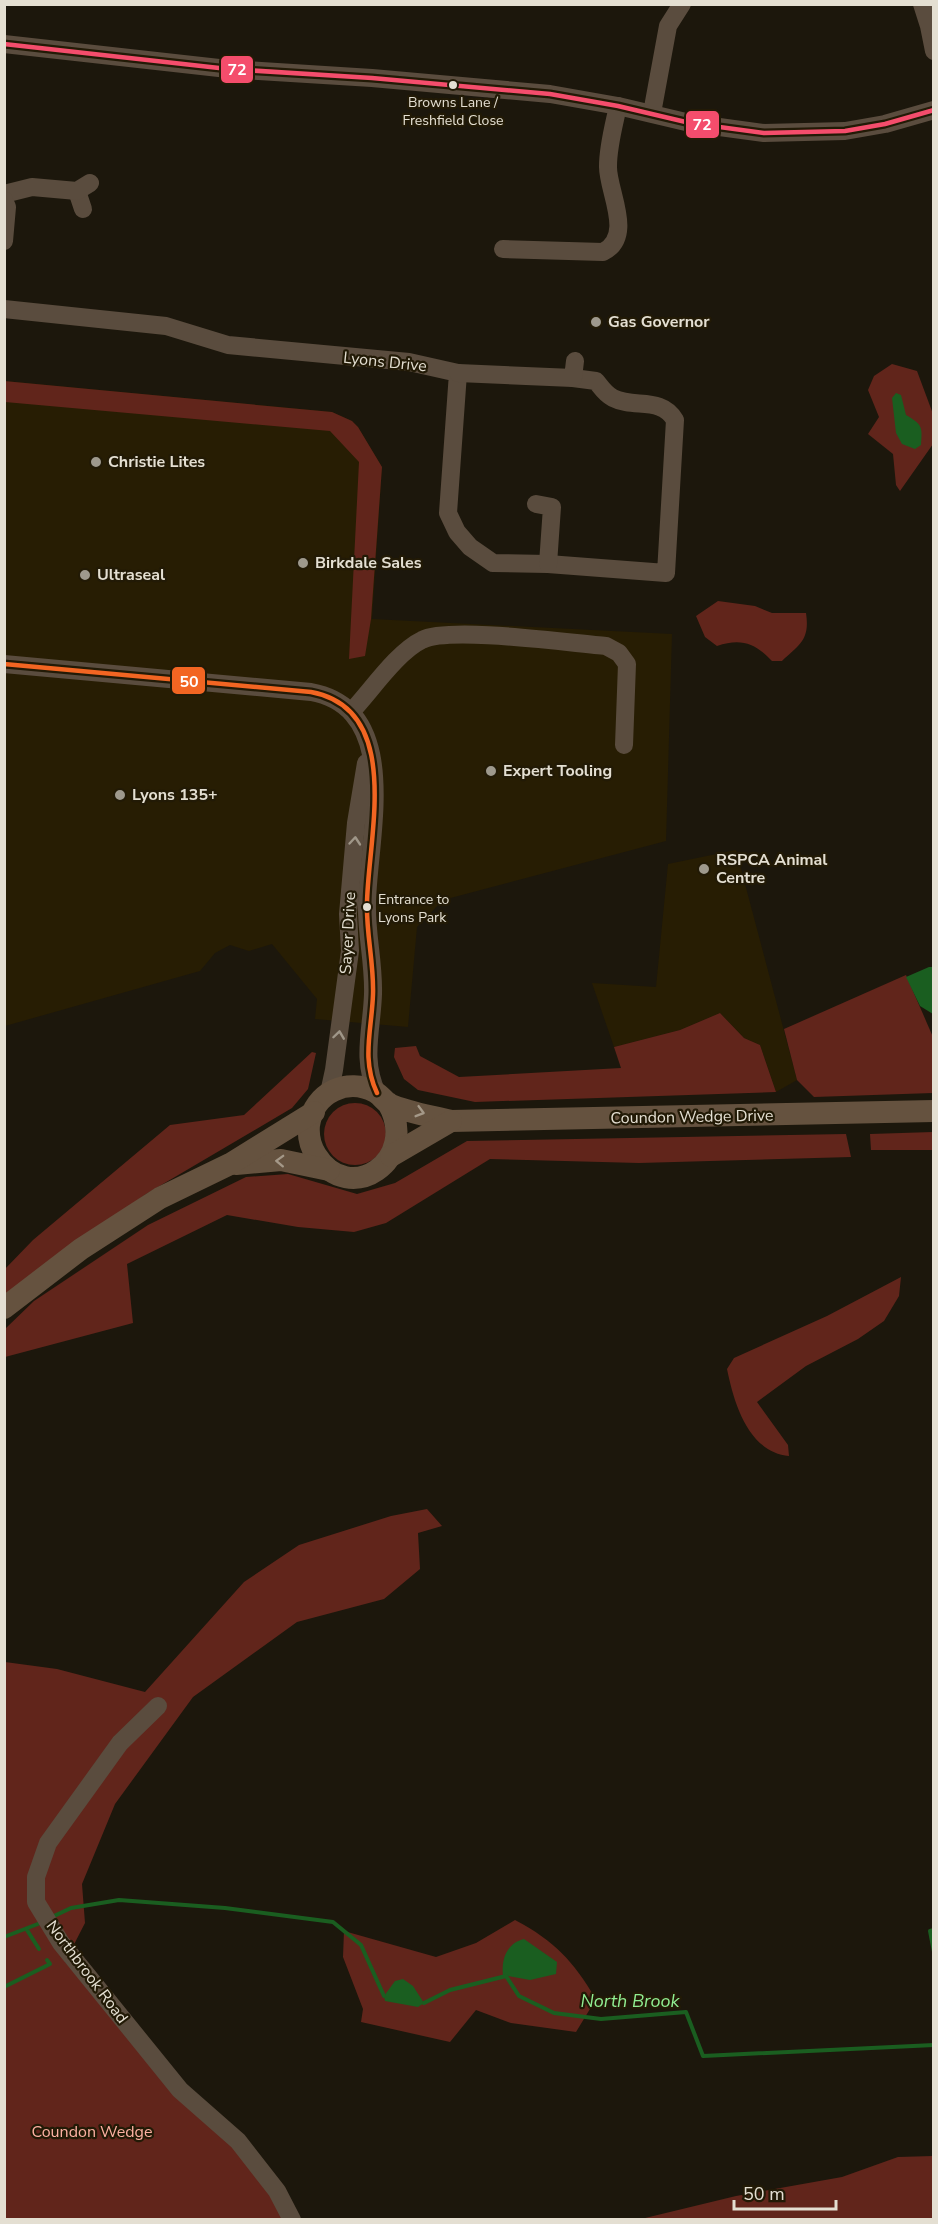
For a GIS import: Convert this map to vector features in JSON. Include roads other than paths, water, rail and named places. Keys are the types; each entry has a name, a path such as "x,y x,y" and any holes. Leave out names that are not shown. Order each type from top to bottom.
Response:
{"main road":[{"name":"Coundon Wedge Drive","path":"4,1308 81,1249 160,1198 230,1164 314,1112 329,1093 339,1087 352,1085 452,1121 933,1111"},
{"path":"383,1098 398,1126 398,1139 391,1156"},
{"path":"314,1112 309,1122 311,1147 329,1170"},
{"name":"Coundon Wedge Drive","path":"230,1164 281,1160 329,1170 340,1176 362,1178 384,1165 391,1156 452,1121"}],"street":[{"path":"652,113 668,26 682,4"},
{"path":"921,4 929,26 933,51"},
{"path":"4,44 228,69 550,94 726,129 802,133 865,128 933,110"},
{"path":"503,249 603,252 613,245 617,236 617,212 608,166 618,106"},
{"path":"4,194 32,187 83,187 83,209"},
{"path":"4,200 7,207 4,242"},
{"name":"Lyons Drive","path":"4,309 166,326 228,345 409,362 458,373 574,370 596,381 606,394 615,400 659,405 669,410 675,420 666,580 548,564"},
{"path":"458,373 448,513 470,547 493,563 548,564 552,506"},
{"path":"351,712 405,652 432,636 480,636 606,646 619,653 627,664 624,745"},
{"name":"Sayer Drive","path":"4,664 310,692 337,701 351,712 366,737 374,766 375,799 367,904 373,970 367,1061 383,1098"},
{"name":"Sayer Drive","path":"329,1093 350,951 349,903 356,823 366,762 366,737"},
{"name":"Northbrook Road","path":"158,1706 120,1743 48,1844 36,1877 36,1902 61,1943 180,2090 238,2141 277,2191 292,2220"}],"waterway":[{"name":"North Brook","path":"52,1917 71,1908 119,1900 225,1908 333,1922 361,1945 384,1996"},
{"name":"North Brook","path":"4,1937 43,1922"},
{"name":"North Brook","path":"27,1930 39,1949"},
{"name":"North Brook","path":"934,1930 930,1931 934,1952"},
{"name":"North Brook","path":"4,1987 50,1964 47,1960"},
{"name":"North Brook","path":"424,2003 450,1990 506,1976 519,1996 554,2013 601,2019 686,2012 703,2056 934,2045"}],"place":[{"name":"Browns Lane / Freshfield Close","path":"453,85"},
{"name":"Gas Governor","path":"596,322"},
{"name":"Christie Lites","path":"96,462"},
{"name":"Birkdale Sales","path":"303,563"},
{"name":"Ultraseal","path":"85,575"},
{"name":"Expert Tooling","path":"491,771"},
{"name":"Lyons 135+","path":"120,795"},
{"name":"RSPCA Animal Centre","path":"704,869"},
{"name":"Entrance to Lyons Park","path":"367,907"}],"park label":[{"name":"Coundon Wedge","path":"92,2132"}]}
